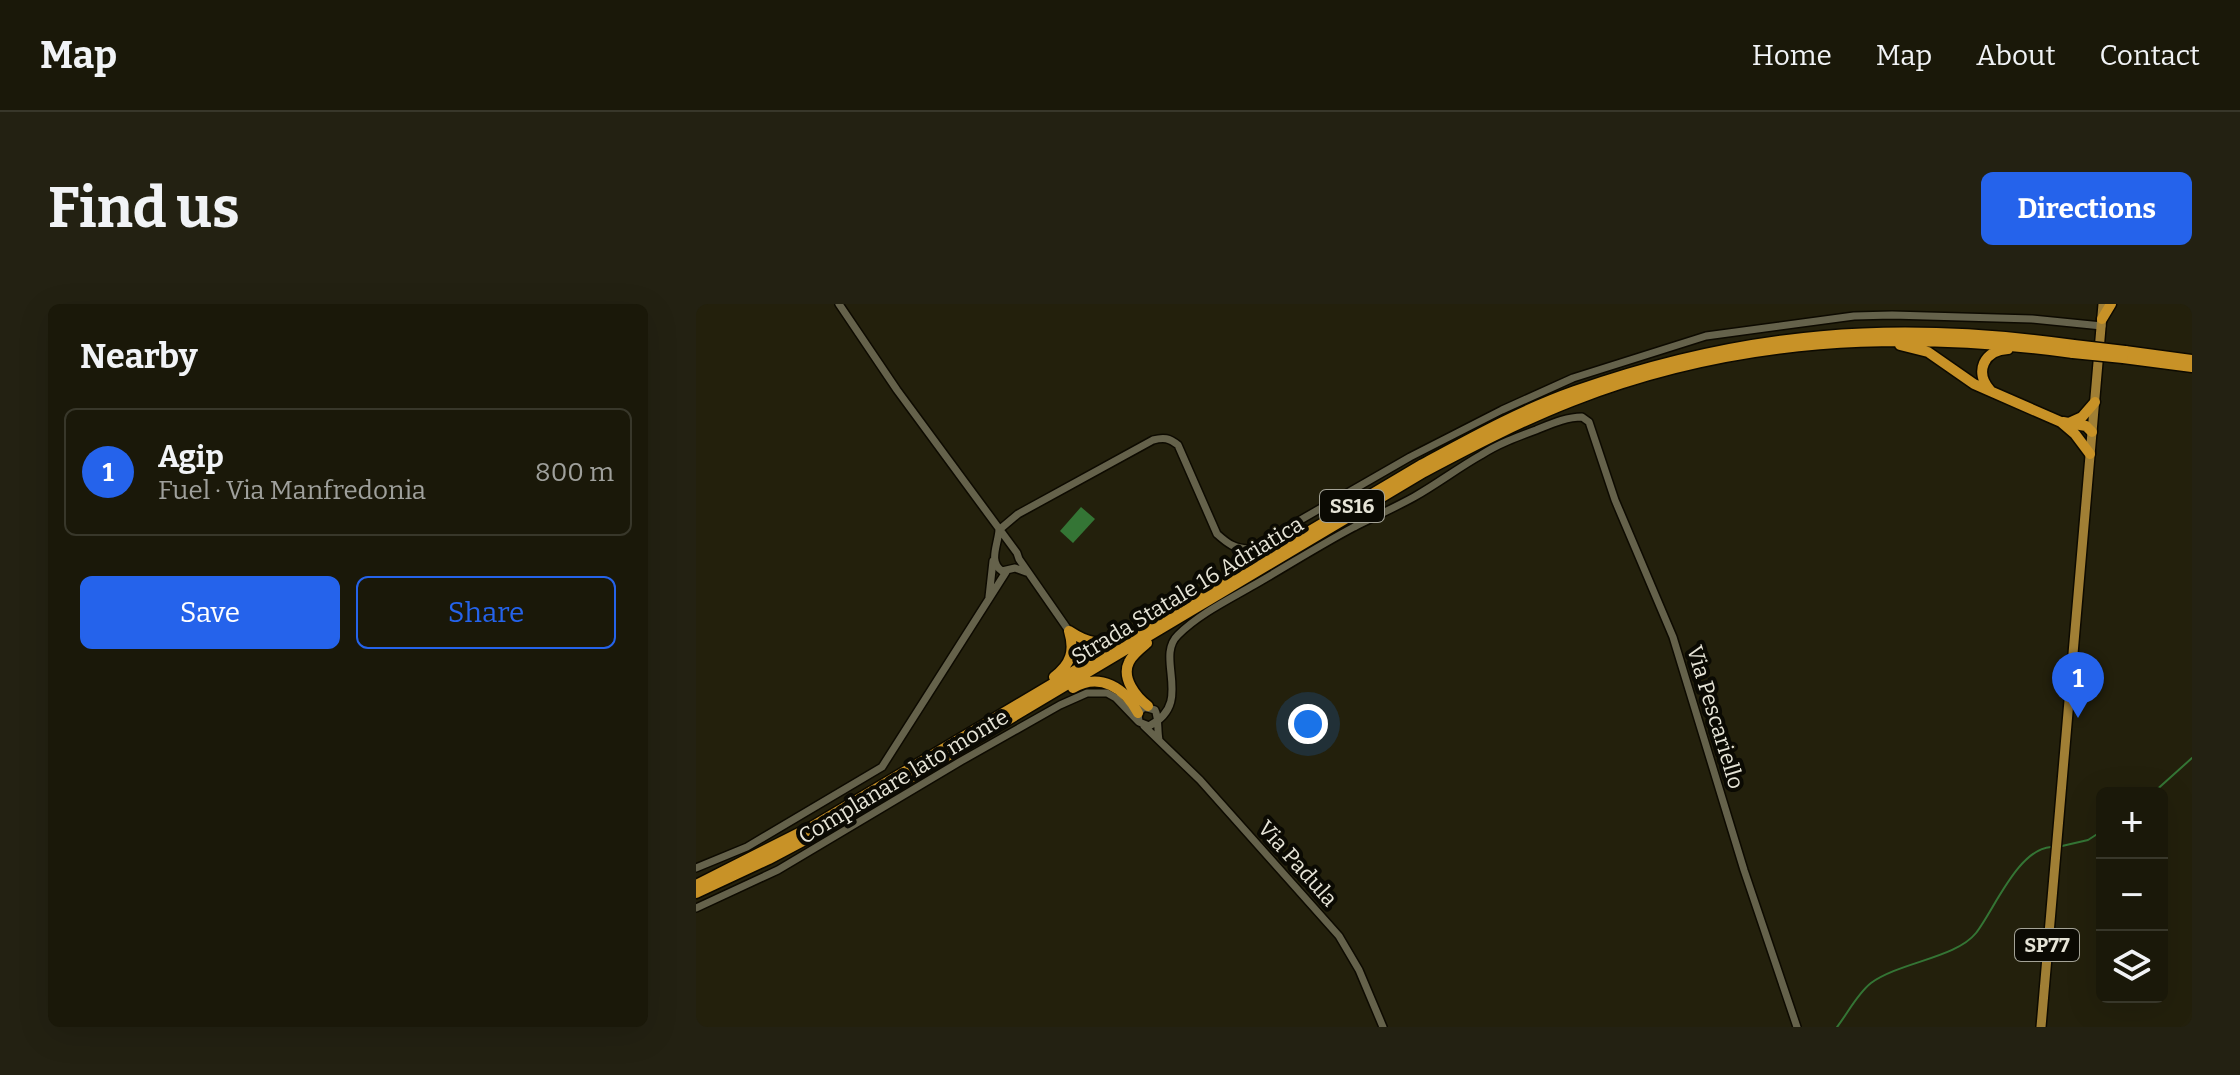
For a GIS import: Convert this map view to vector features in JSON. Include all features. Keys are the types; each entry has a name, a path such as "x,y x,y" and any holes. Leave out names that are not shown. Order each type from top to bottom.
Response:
{"highway":[{"path":"2102,323 2111,304"},
{"name":"Strada Statale 16 Adriatica","path":"1161,625 1421,465 1488,429 1573,392 1720,349 1810,335 1924,332 1986,334 2074,349 2192,360"},
{"path":"1862,340 1911,346 1928,352 1995,395 2066,422 2086,426 2092,432"},
{"name":"Strada Statale 16 Adriatica","path":"696,887 813,826 1424,472 1505,429 1574,400 1647,376 1721,357 1810,343 1939,340 2074,349"},
{"path":"1995,395 1984,383 1982,371 1990,353 2038,348"},
{"path":"2124,355 2153,349 2192,353"},
{"name":"Strada Statale 16 Adriatica","path":"2124,355 2192,367"},
{"path":"2066,422 2082,417 2095,402"},
{"path":"2066,422 2090,454"},
{"path":"2075,434 2092,432"},
{"path":"1069,631 1085,641 1102,643 1161,625"},
{"path":"1150,707 1135,694 1127,670 1129,661 1161,625"},
{"path":"1026,704 1070,660 1072,646 1069,631"},
{"path":"1026,704 1055,699 1079,684 1101,681 1128,697 1140,720"}],"main road":[{"name":"SP77","path":"2041,1027 2103,304"}],"street":[{"path":"839,304 897,390 1015,550 1069,631"},
{"path":"989,598 999,530 1018,514 1153,440 1171,439 1178,445 1217,534 1238,549 1250,549 1410,457 1502,410 1573,378 1706,336 1854,316 2102,323"},
{"name":"Via Pescariello","path":"1171,700 1173,688 1168,654 1171,645 1176,637 1199,619 1336,537 1414,497 1500,444 1573,417 1582,417 1589,422 1615,500 1673,637 1744,870 1797,1027"},
{"path":"997,550 1008,547 1015,550"},
{"path":"994,559 996,566 1006,572"},
{"path":"696,868 747,847 882,767 1006,572 1015,568 1019,559"},
{"path":"1015,568 1028,573"},
{"name":"Complanare lato monte","path":"696,908 800,858 1060,705 1087,693 1097,692 1116,698 1140,720"},
{"path":"1171,700 1156,722 1149,726 1140,720 1140,709 1171,700"},
{"path":"1150,707 1156,712 1159,740"},
{"name":"Via Padula","path":"1140,720 1200,780 1343,941 1363,978 1383,1027"}],"shaded area":[{"path":"1081,507 1095,519 1073,543 1060,531"}],"waterway":[{"path":"2160,787 2192,758"},
{"path":"2062,846 2096,835"},
{"path":"1837,1027 1871,983 1967,941 1976,933 2018,869 2039,850 2051,847"}],"place":[{"name":"Agip","path":"2078,718"}]}
